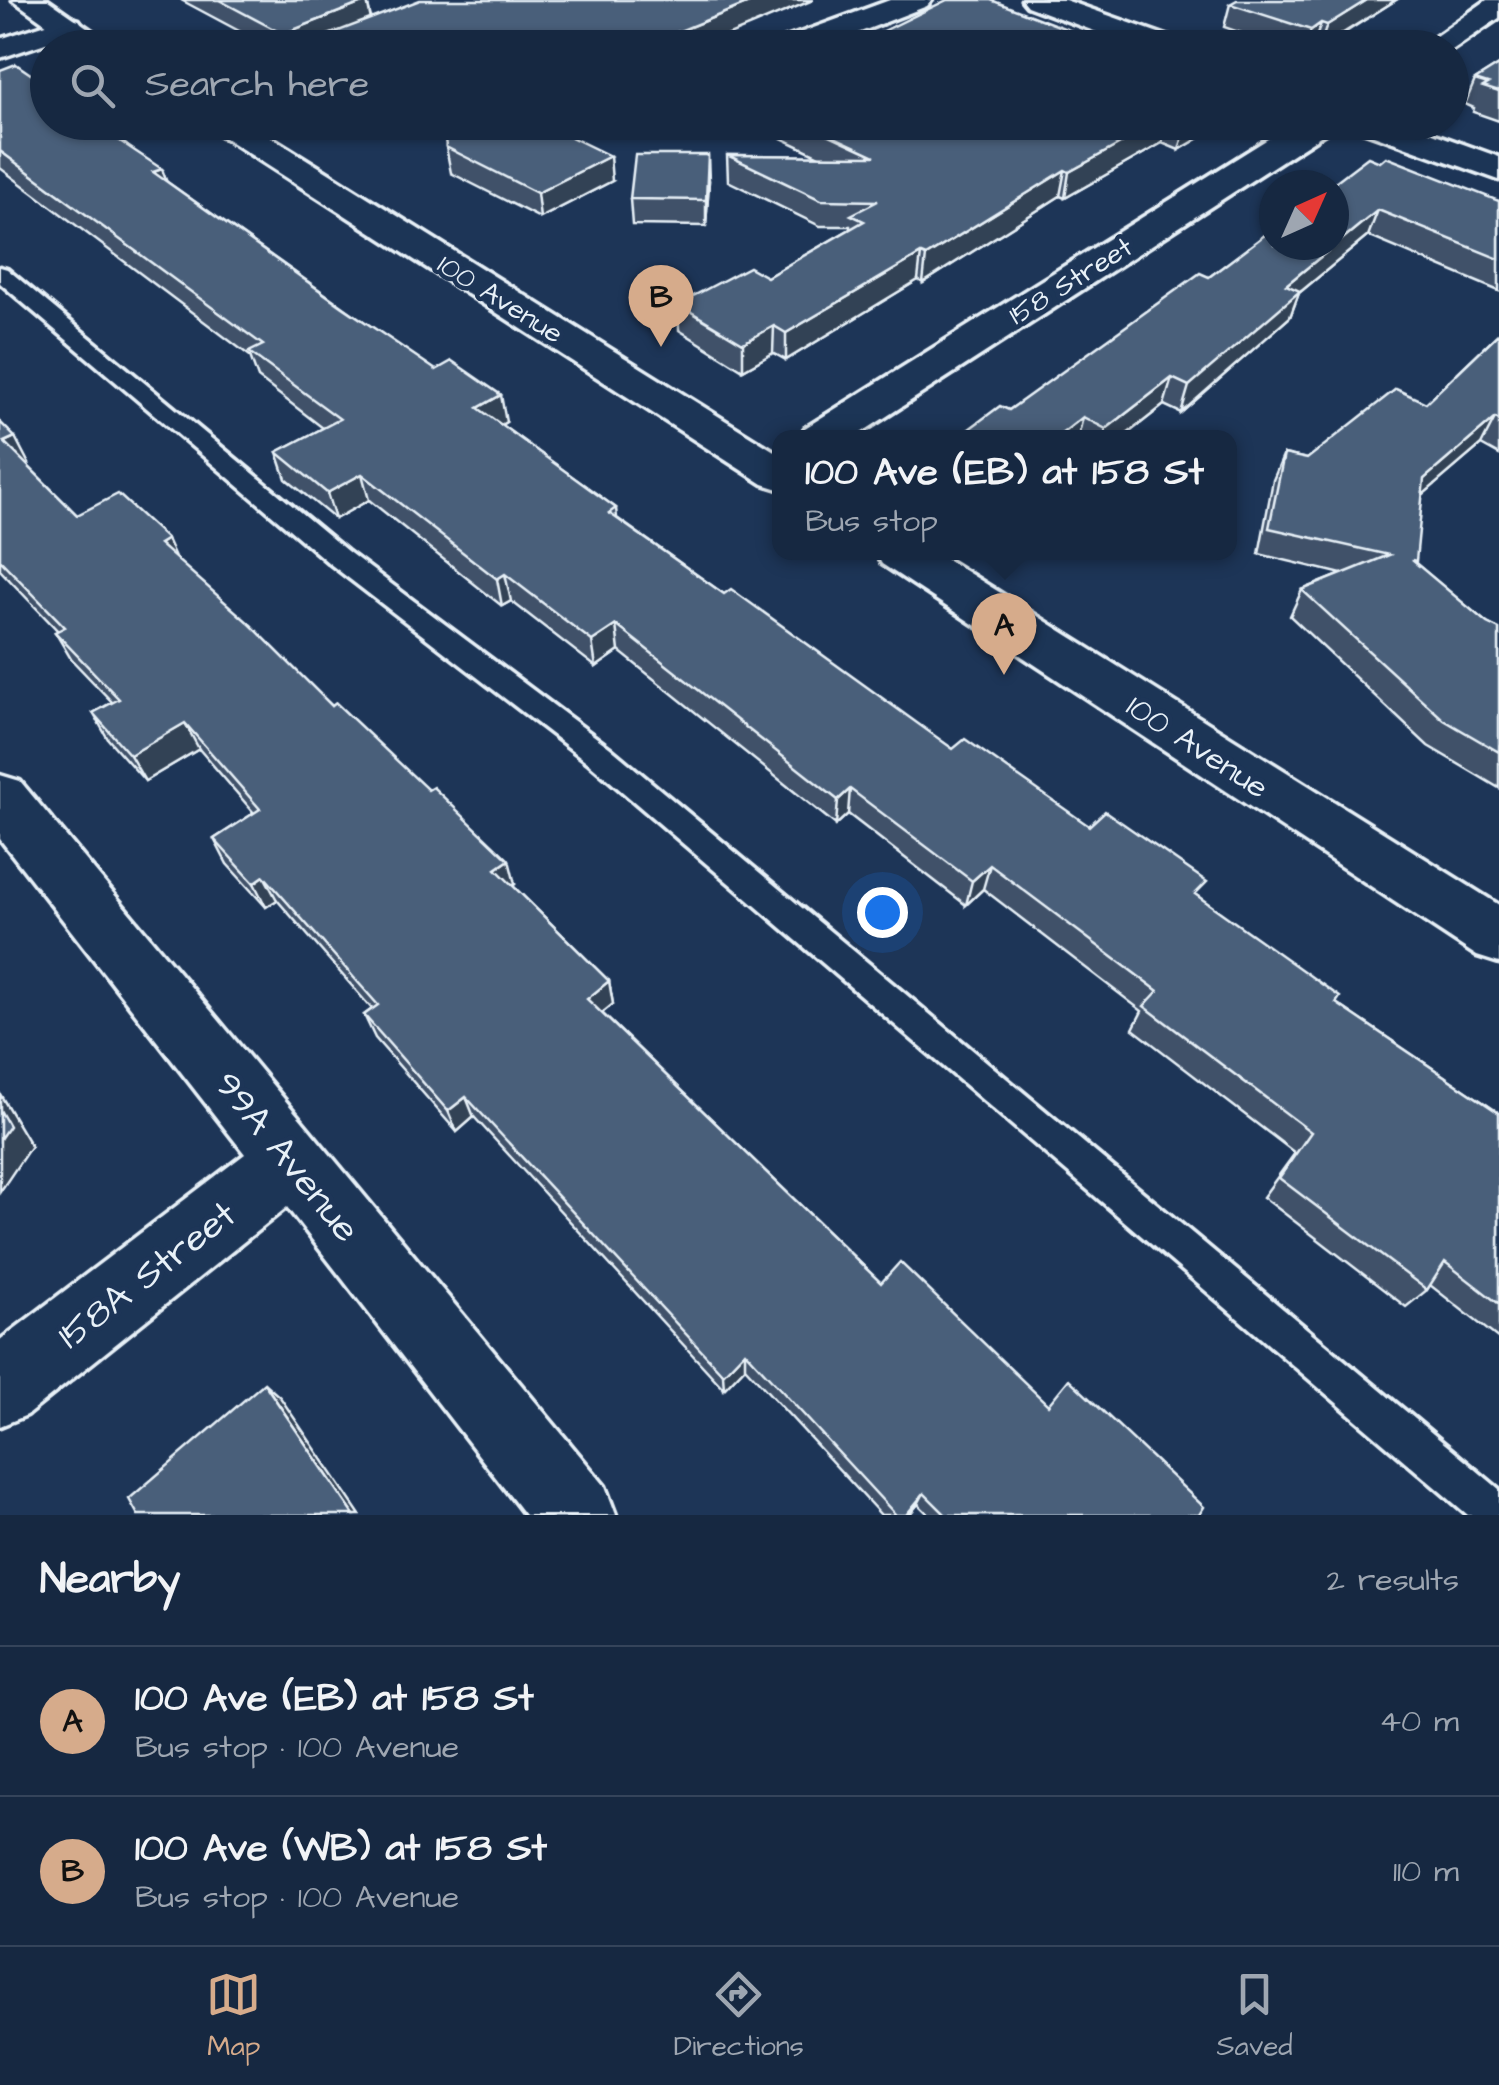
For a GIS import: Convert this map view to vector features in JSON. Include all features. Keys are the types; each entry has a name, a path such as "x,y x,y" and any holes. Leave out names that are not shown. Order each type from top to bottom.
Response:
{"street":[{"path":"28,0 74,30"},
{"path":"837,30 917,0"},
{"path":"1037,0 1120,30"},
{"path":"1462,30 1499,6"},
{"path":"56,30 68,26"},
{"path":"0,48 30,38"},
{"name":"100 Avenue","path":"252,140 772,467"},
{"name":"158 Street","path":"834,430 1291,140"},
{"path":"1419,140 1499,169"},
{"name":"100 Avenue","path":"911,560 1499,937"},
{"name":"99A Avenue","path":"0,797 576,1515"},
{"name":"158A Street","path":"0,1388 291,1160"}],"lane":[{"path":"0,273 338,557 598,755 1499,1515"}],"building":[{"path":"219,0 367,1 293,30 275,30"},
{"path":"420,0 756,0 682,30 341,30"},
{"path":"947,0 991,0 1069,30 886,30"},
{"path":"1237,0 1367,0 1327,25 1321,23 1311,30 1230,4"},
{"path":"16,64 30,74 30,140 118,140 162,169 153,172 436,370 452,361 501,395 478,408 616,508 609,513 724,594 731,589 953,749 965,739 1089,826 1105,811 1207,882 1195,894 1340,997 1336,1003 1499,1113 1499,1304 1445,1262 1427,1290 1279,1178 1311,1132 1144,1006 1158,991 990,865 972,881 850,789 838,800 616,625 592,641 505,574 497,579 362,474 327,493 277,452 340,419 249,352 263,345 0,151 0,70"},
{"path":"1499,65 1499,92 1475,80"},
{"path":"445,140 577,140 610,156 537,193 446,147"},
{"path":"841,140 1127,140 1069,172 1065,170 926,256 921,254 786,333 774,326 743,343 678,304 749,267 767,277 864,221 851,215 878,201 821,200 727,155 875,156"},
{"path":"635,155 708,155 706,200 630,199"},
{"path":"1368,157 1380,162 1386,157 1499,201 1499,259 1378,210 1349,234 1349,171"},
{"path":"1259,239 1259,260 1317,260 1286,285 1300,291 1189,386 1172,378 1106,429 1083,417 1066,430 968,430 1000,406 1009,410 1200,273 1209,277"},
{"path":"1499,333 1499,420 1495,418 1424,479 1416,561 1412,560 1499,629 1499,752 1444,720 1302,590 1389,555 1269,528 1284,454 1307,459 1396,389 1426,403"},
{"path":"0,422 15,437 4,442 77,515 118,494 167,539 159,544 251,625 332,706 336,703 428,790 433,787 509,860 496,869 609,981 587,999 881,1283 900,1262 1048,1405 1069,1379 1204,1507 1199,1515 946,1515 924,1493 906,1515 896,1515 745,1351 723,1374 466,1097 448,1111 364,1015 378,1005 264,876 254,883 214,839 260,809 185,723 130,755 93,713 119,699 55,632 65,627 0,560"},
{"path":"0,1110 9,1126 0,1139"},
{"path":"264,1383 354,1515 138,1515 129,1499"}],"place":[{"name":"100 Ave (WB) at 158 St","path":"661,347"},
{"name":"100 Ave (EB) at 158 St","path":"1004,675"}]}
